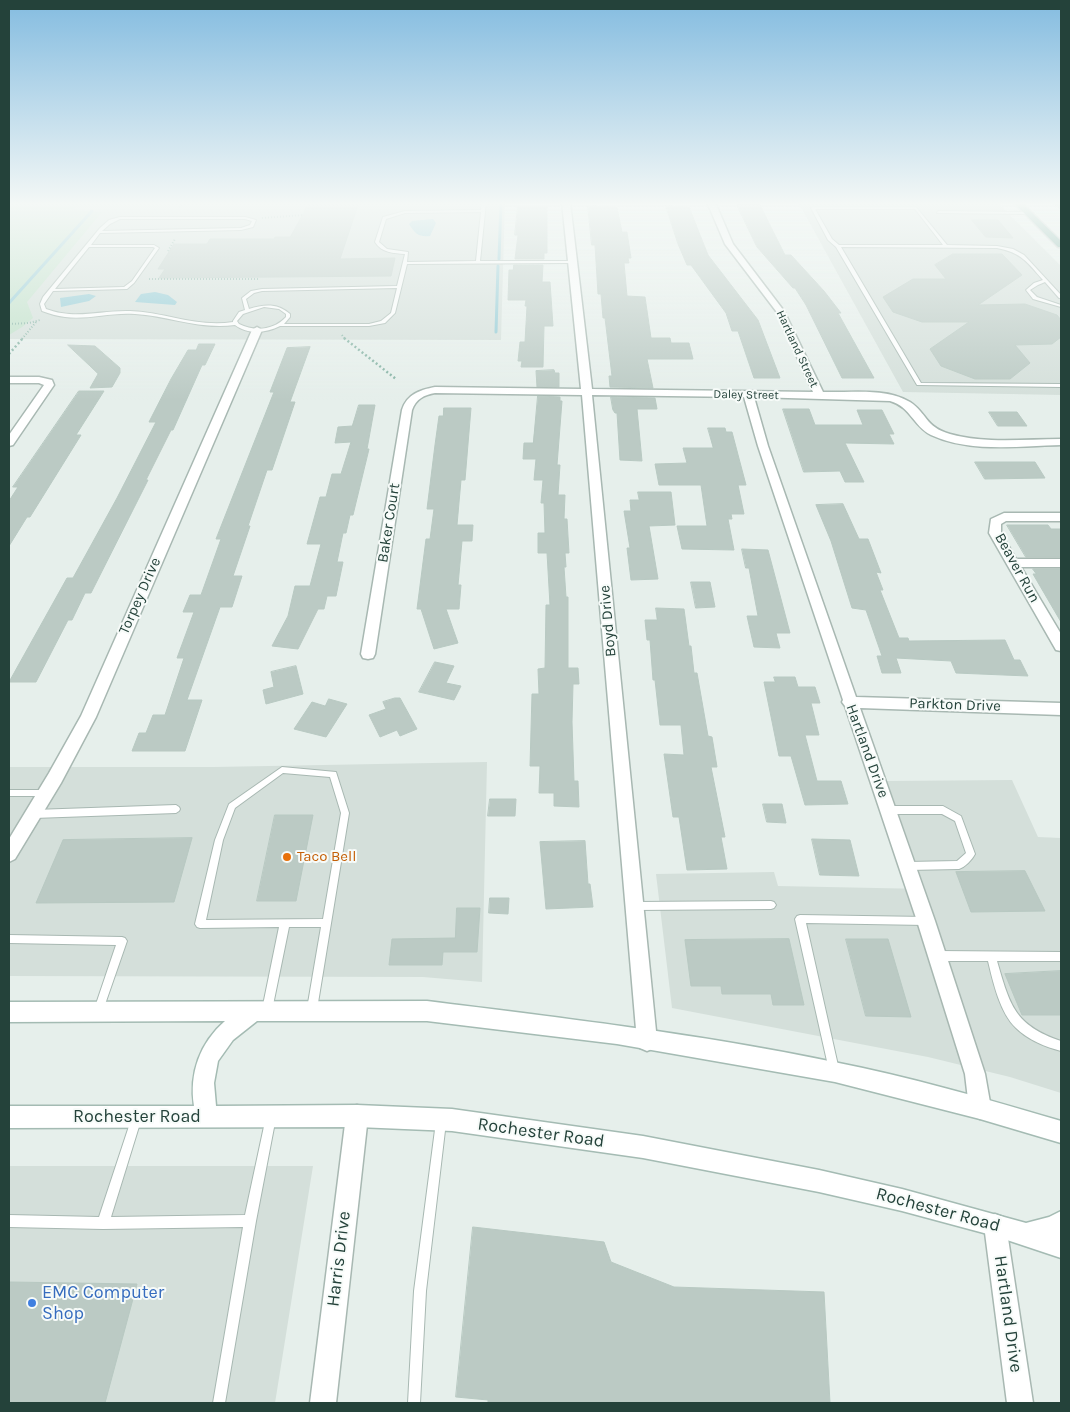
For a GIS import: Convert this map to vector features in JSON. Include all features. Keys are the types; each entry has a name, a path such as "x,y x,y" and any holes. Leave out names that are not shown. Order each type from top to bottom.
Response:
{"street":[{"name":"Boyd Drive","path":"573,268 587,393 648,1041"},
{"name":"Hartland Street","path":"747,268 780,311 819,395"},
{"name":"Torpey Drive","path":"9,854 46,793 88,717 257,330"},
{"path":"9,380 39,380 48,382 48,389 9,443"},
{"name":"Daley Street","path":"416,396 435,390 881,396 900,400 912,409 924,427 955,439 1061,442"},
{"name":"Hartland Drive","path":"748,395 763,446 926,921 975,1074 980,1108"},
{"name":"Baker Court","path":"368,654 408,403 416,396"},
{"name":"Beaver Run","path":"1061,517 1004,517 995,522 995,533 1061,646"},
{"path":"1012,563 1061,563"},
{"name":"Parkton Drive","path":"850,702 1061,709"},
{"path":"207,1117 202,1080 206,1063 223,1036 260,1011"},
{"path":"9,1012 427,1011 617,1034 648,1041 835,1072 980,1108 1059,1134"},
{"name":"Rochester Road","path":"9,1117 357,1116 441,1120 643,1147 701,1158 902,1200 1028,1234 1061,1246"},
{"name":"Harris Drive","path":"323,1403 357,1116"},
{"path":"1028,1234 1054,1227 1061,1222"},
{"name":"Hartland Drive","path":"995,1225 1020,1403"}],"lane":[{"path":"70,268 42,304 44,310 63,317 132,312 193,324 214,326 236,324 241,328 257,330 281,325 341,326 369,325 383,322 393,313 404,268"},
{"path":"52,290 125,288 133,282 143,268"},
{"path":"851,268 919,384 1061,386"},
{"path":"1034,268 1061,297"},
{"path":"1046,280 1028,290 1035,298 1061,306"},
{"path":"247,310 244,299 253,292 262,290 399,288"},
{"path":"1055,290 1061,290"},
{"path":"236,324 236,317 247,310 264,306 280,308 288,314 286,321 281,325"},
{"path":"312,1011 327,923 345,813 333,774 282,770 232,806 219,840 200,924 327,923"},
{"path":"9,793 46,793"},
{"path":"32,814 176,809"},
{"path":"889,810 942,810 958,819 971,854 959,865 908,866"},
{"path":"635,906 771,905"},
{"path":"835,1072 800,919 926,921"},
{"path":"260,1011 285,923"},
{"path":"9,938 122,941 98,1012"},
{"path":"937,956 1061,955"},
{"path":"991,956 1001,990 1017,1023 1044,1040 1061,1046"},
{"path":"219,1403 250,1221 271,1116"},
{"path":"103,1223 136,1117"},
{"path":"414,1403 420,1290 441,1120"},
{"path":"9,1221 103,1223 250,1221"}],"path":[{"path":"148,279 261,279"},
{"path":"9,324 36,321 9,354"},
{"path":"341,326 340,332 347,342 396,379"}],"shaded area":[{"path":"9,268 503,268 501,340 9,339"},
{"path":"834,268 1061,268 1061,395 903,392"},
{"path":"487,762 482,982 423,977 9,976 9,767 214,767"},
{"path":"1012,780 1038,837 1061,838 1061,1093 1010,1077 928,1057 672,1008 656,874 774,872 778,886 925,889 887,781"},
{"path":"9,1166 313,1166 275,1403 9,1403"}],"green space":[{"path":"9,268 55,268 27,302 33,318 9,335"}],"water":[{"path":"155,292 168,295 177,302 175,305 135,302 141,294"},
{"path":"89,294 96,296 89,301 61,307 60,298"}],"building":[{"path":"393,268 391,276 159,278 165,269 158,269"},
{"path":"513,268 543,268 542,282 550,282 553,326 544,326 543,367 521,367 522,361 518,361 520,342 525,342 527,306 525,306 526,300 508,300 509,270 513,270"},
{"path":"596,268 624,268 627,296 645,297 651,338 670,338 671,343 689,343 693,359 647,359 653,388 610,387 609,376 612,376 605,318 603,318 601,294 598,294"},
{"path":"693,268 718,268 758,320 780,378 754,378 738,331 732,331 726,313"},
{"path":"775,268 803,268 824,291 841,313 838,313 874,378 842,378 806,305 795,288"},
{"path":"937,268 1015,268 1022,275 978,305 1025,304 1057,315 1061,320 1061,337 1052,344 1015,345 1030,363 1010,379 975,379 941,366 930,349 969,322 922,322 893,312 883,297 913,279 946,279"},
{"path":"199,344 215,344 205,365 202,365 173,430 171,430 91,593 85,593 72,620 68,620 36,682 9,682 67,578 73,578 117,498 156,422 149,422 171,379 188,350 196,350"},
{"path":"68,345 95,346 120,368 120,373 112,387 90,388 98,374"},
{"path":"310,347 290,402 295,402 272,470 267,470 233,576 242,576 232,607 220,607 187,700 202,700 185,751 132,751 139,733 146,733 153,715 165,715 184,658 177,658 194,612 183,612 190,595 201,595 221,539 216,539 274,392 270,392 287,348"},
{"path":"554,370 555,373 559,373 559,387 537,387 536,371"},
{"path":"79,391 104,391 76,435 81,435 30,517 27,517 9,546 9,501 18,487 13,487"},
{"path":"538,396 560,397 560,401 562,401 557,465 560,465 558,495 565,495 564,519 567,519 569,553 565,553 566,567 564,567 566,597 568,597 568,668 578,668 579,684 573,684 572,722 574,781 578,781 579,807 554,806 554,793 539,793 540,766 530,766 532,694 539,694 538,669 545,668 546,605 550,605 547,553 538,553 538,533 545,533 544,503 541,503 543,480 534,480 536,459 523,459 524,443 533,443"},
{"path":"611,397 655,398 657,409 637,409 642,461 620,460 617,413 613,410"},
{"path":"359,405 375,405 367,449 369,449 353,515 350,515 346,533 343,533 337,562 343,562 336,596 327,596 324,609 318,609 298,649 272,646 288,616 295,586 310,586 321,544 307,544 320,497 326,497 332,474 341,474 351,442 335,443 338,427 352,426"},
{"path":"444,408 471,408 465,480 461,480 457,525 473,525 472,541 462,541 458,585 461,585 459,609 446,609 458,643 434,649 421,609 417,609 426,539 430,539 434,509 427,509 435,445 439,416 443,416"},
{"path":"783,409 809,409 815,425 863,425 857,410 882,410 894,434 889,434 894,444 845,443 864,482 845,482 840,471 804,472"},
{"path":"989,412 1017,412 1027,426 998,426"},
{"path":"708,428 725,428 726,432 732,432 746,485 738,485 744,514 731,514 732,519 728,519 734,550 682,549 677,526 707,526 701,485 659,485 655,464 687,463 683,448 713,448"},
{"path":"975,462 1035,462 1045,478 985,479"},
{"path":"638,492 671,492 675,525 649,526 658,579 631,580 627,548 630,548 624,511 631,511 630,500 639,500"},
{"path":"843,504 859,539 868,539 881,573 876,572 883,590 880,590 899,638 908,638 909,641 1005,640 1014,660 1020,660 1028,676 956,673 951,661 896,658 901,673 882,673 877,656 882,656 866,610 852,608 831,541 816,505"},
{"path":"1007,525 1048,525 1051,529 1061,529 1061,557 1026,557"},
{"path":"742,549 768,550 790,633 776,633 780,648 754,647 747,616 758,616 749,568 746,568"},
{"path":"1033,569 1061,569 1061,622 1033,574 1036,574"},
{"path":"691,582 710,582 715,607 696,608"},
{"path":"656,608 684,609 694,673 697,673 708,736 712,737 717,767 711,767 725,837 721,837 727,869 687,870 679,817 673,817 664,754 684,755 681,725 660,725 655,680 653,680 650,640 647,640 645,620 657,620"},
{"path":"435,662 454,666 446,683 461,686 454,700 419,692"},
{"path":"296,666 303,694 266,704 263,690 274,687 271,672"},
{"path":"774,677 795,677 798,687 815,687 820,703 811,703 819,735 805,735 817,781 841,781 848,804 805,805 791,756 779,756 764,682 775,682"},
{"path":"400,698 417,729 400,736 397,730 380,737 369,715 386,709 383,702"},
{"path":"329,699 347,704 326,737 294,729 312,702 325,706"},
{"path":"490,799 516,799 515,816 488,816"},
{"path":"763,804 782,804 786,823 767,822"},
{"path":"275,815 313,815 296,901 257,901"},
{"path":"192,838 174,902 36,903 63,840"},
{"path":"812,839 850,840 859,876 820,875"},
{"path":"585,841 588,884 590,884 593,907 546,909 540,842"},
{"path":"1025,871 1045,911 971,912 956,872"},
{"path":"490,898 509,898 508,914 489,913"},
{"path":"457,908 480,908 477,952 443,952 442,965 389,965 392,939 455,938"},
{"path":"789,939 804,1005 773,1005 771,994 722,994 721,986 691,986 685,940"},
{"path":"846,939 888,939 911,1017 866,1016"},
{"path":"1061,971 1061,1015 1022,1015 1005,974"},
{"path":"473,1227 604,1242 611,1262 674,1287 824,1292 830,1403 488,1403 488,1400 456,1397"},
{"path":"9,1282 137,1284 105,1403 9,1403"}],"waterway":[{"path":"9,303 41,268"},
{"path":"496,332 498,268"}],"place":[{"name":"Taco Bell","path":"287,857"},
{"name":"EMC Computer Shop","path":"32,1303"}]}
